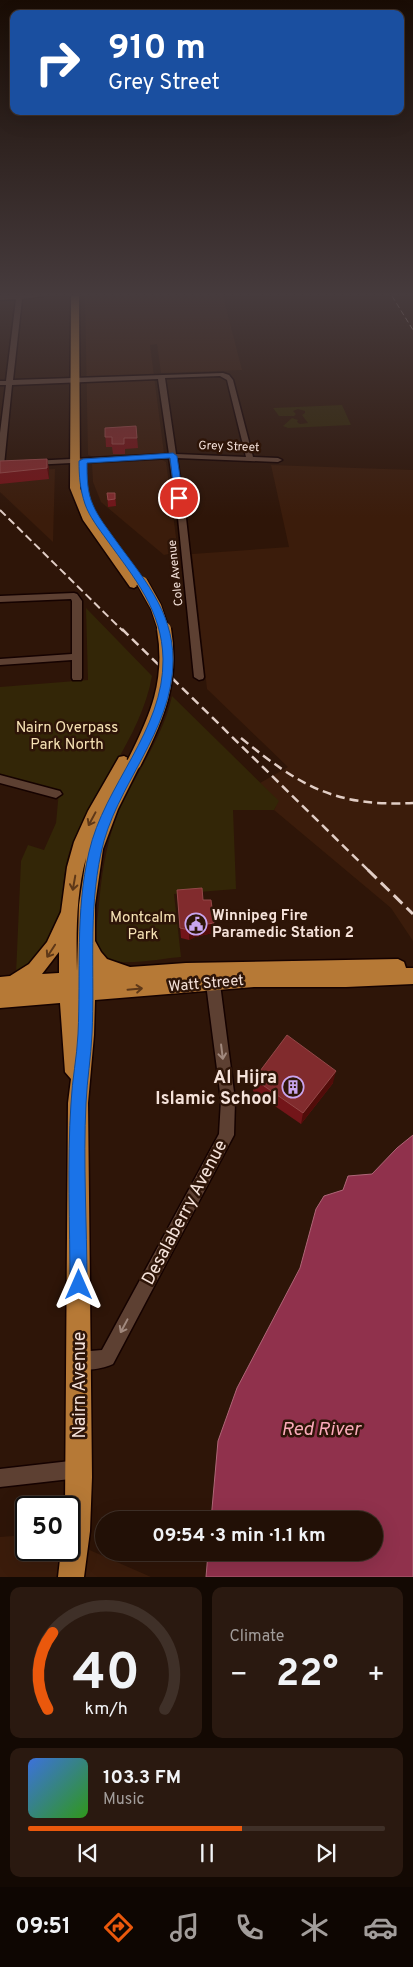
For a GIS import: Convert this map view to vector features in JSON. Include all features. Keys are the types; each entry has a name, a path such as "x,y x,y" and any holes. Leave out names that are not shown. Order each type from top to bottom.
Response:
{"main road":[{"name":"Nairn Avenue","path":"78,370 78,461 84,487 92,511 138,583 153,599 166,632 168,661 162,700 154,725 86,830 78,860 70,906 78,987"},
{"name":"Nairn Avenue","path":"71,1577 77,1531 79,1361 78,1103 71,1036 95,850 129,762"},
{"path":"6,985 37,969 47,958 55,946 70,906"},
{"path":"85,937 94,960 109,969 133,975"},
{"name":"Watt Street","path":"6,985 78,987 212,976 413,966"},
{"name":"Watt Street","path":"0,1000 78,987 133,975 261,979 388,978 413,976"}],"street":[{"path":"2,464 11,370"},
{"path":"0,383 221,374 227,376 230,380 250,458"},
{"name":"Cole Avenue","path":"161,376 182,518 199,677"},
{"name":"Grey Street","path":"23,464 173,456 278,460"},
{"path":"0,599 74,596 77,601 77,678"},
{"path":"0,662 76,657"},
{"path":"0,779 56,794"},
{"name":"Desalaberry Avenue","path":"79,1361 107,1358 226,1135 228,1100 212,976"},
{"path":"0,1478 79,1469"}],"shaded area":[{"path":"86,370 153,370 164,453 94,457 88,455"},
{"path":"161,370 242,370 161,373"},
{"path":"162,460 166,462 178,552 164,555 101,502 93,482 92,464"},
{"path":"271,465 413,470 413,941 391,908 274,810 278,801 260,783 288,767 207,689 192,554 289,547"},
{"path":"55,469 53,542 0,492 0,471"},
{"path":"15,1536 15,1561 80,1561 80,1546 95,1552 95,1561 115,1561 151,1577 0,1577 0,1537"}],"green space":[{"path":"342,405 351,425 288,428 283,426 292,418 298,420 297,422 300,424 308,423 302,415 305,411 298,409 293,411 296,414 294,416 279,416 273,408"},
{"name":"Nairn Overpass Park North","path":"86,608 152,676 138,721 92,804 71,847 65,869 59,914 52,936 37,957 16,974 21,861 28,845 44,850 56,823 59,791 0,776 0,687 88,680"},
{"name":"Montcalm Park","path":"172,696 279,801 274,810 233,810 236,889 174,894 181,957 133,962 115,961 104,955 96,939 104,863 118,813 162,727"}],"water":[{"name":"Red River","path":"413,1135 413,1577 206,1577 207,1561 383,1561 383,1511 212,1511 218,1441 237,1388 300,1268 316,1209 324,1196 343,1190 348,1176 372,1174 397,1148"}],"building":[{"path":"136,426 137,438 124,438 124,444 112,444 112,437 105,437 105,428"},
{"path":"47,459 47,468 0,473 0,461"},
{"path":"107,493 115,493 115,499 108,500"},
{"name":"Winnipeg Fire Paramedic Station 2","path":"202,888 203,900 211,900 214,923 195,926 189,930 180,928 177,890"},
{"name":"Al Hijra Islamic School","path":"287,1035 336,1071 303,1113 254,1079"}],"railway":[{"path":"0,510 123,631"},
{"path":"122,629 369,871"},
{"path":"241,738 282,769 320,790 340,797 362,801 413,803"},
{"path":"368,870 413,914"}],"place":[{"name":"Winnipeg Fire Paramedic Station 2","path":"196,924"},
{"name":"Al Hijra Islamic School","path":"293,1087"}],"route":[{"path":"79,1285 78,1103 85,1035 85,937 91,871 95,850 110,809 154,725 162,700 168,661 166,632 153,599 89,506 83,481 83,461 173,456 179,498"}]}
